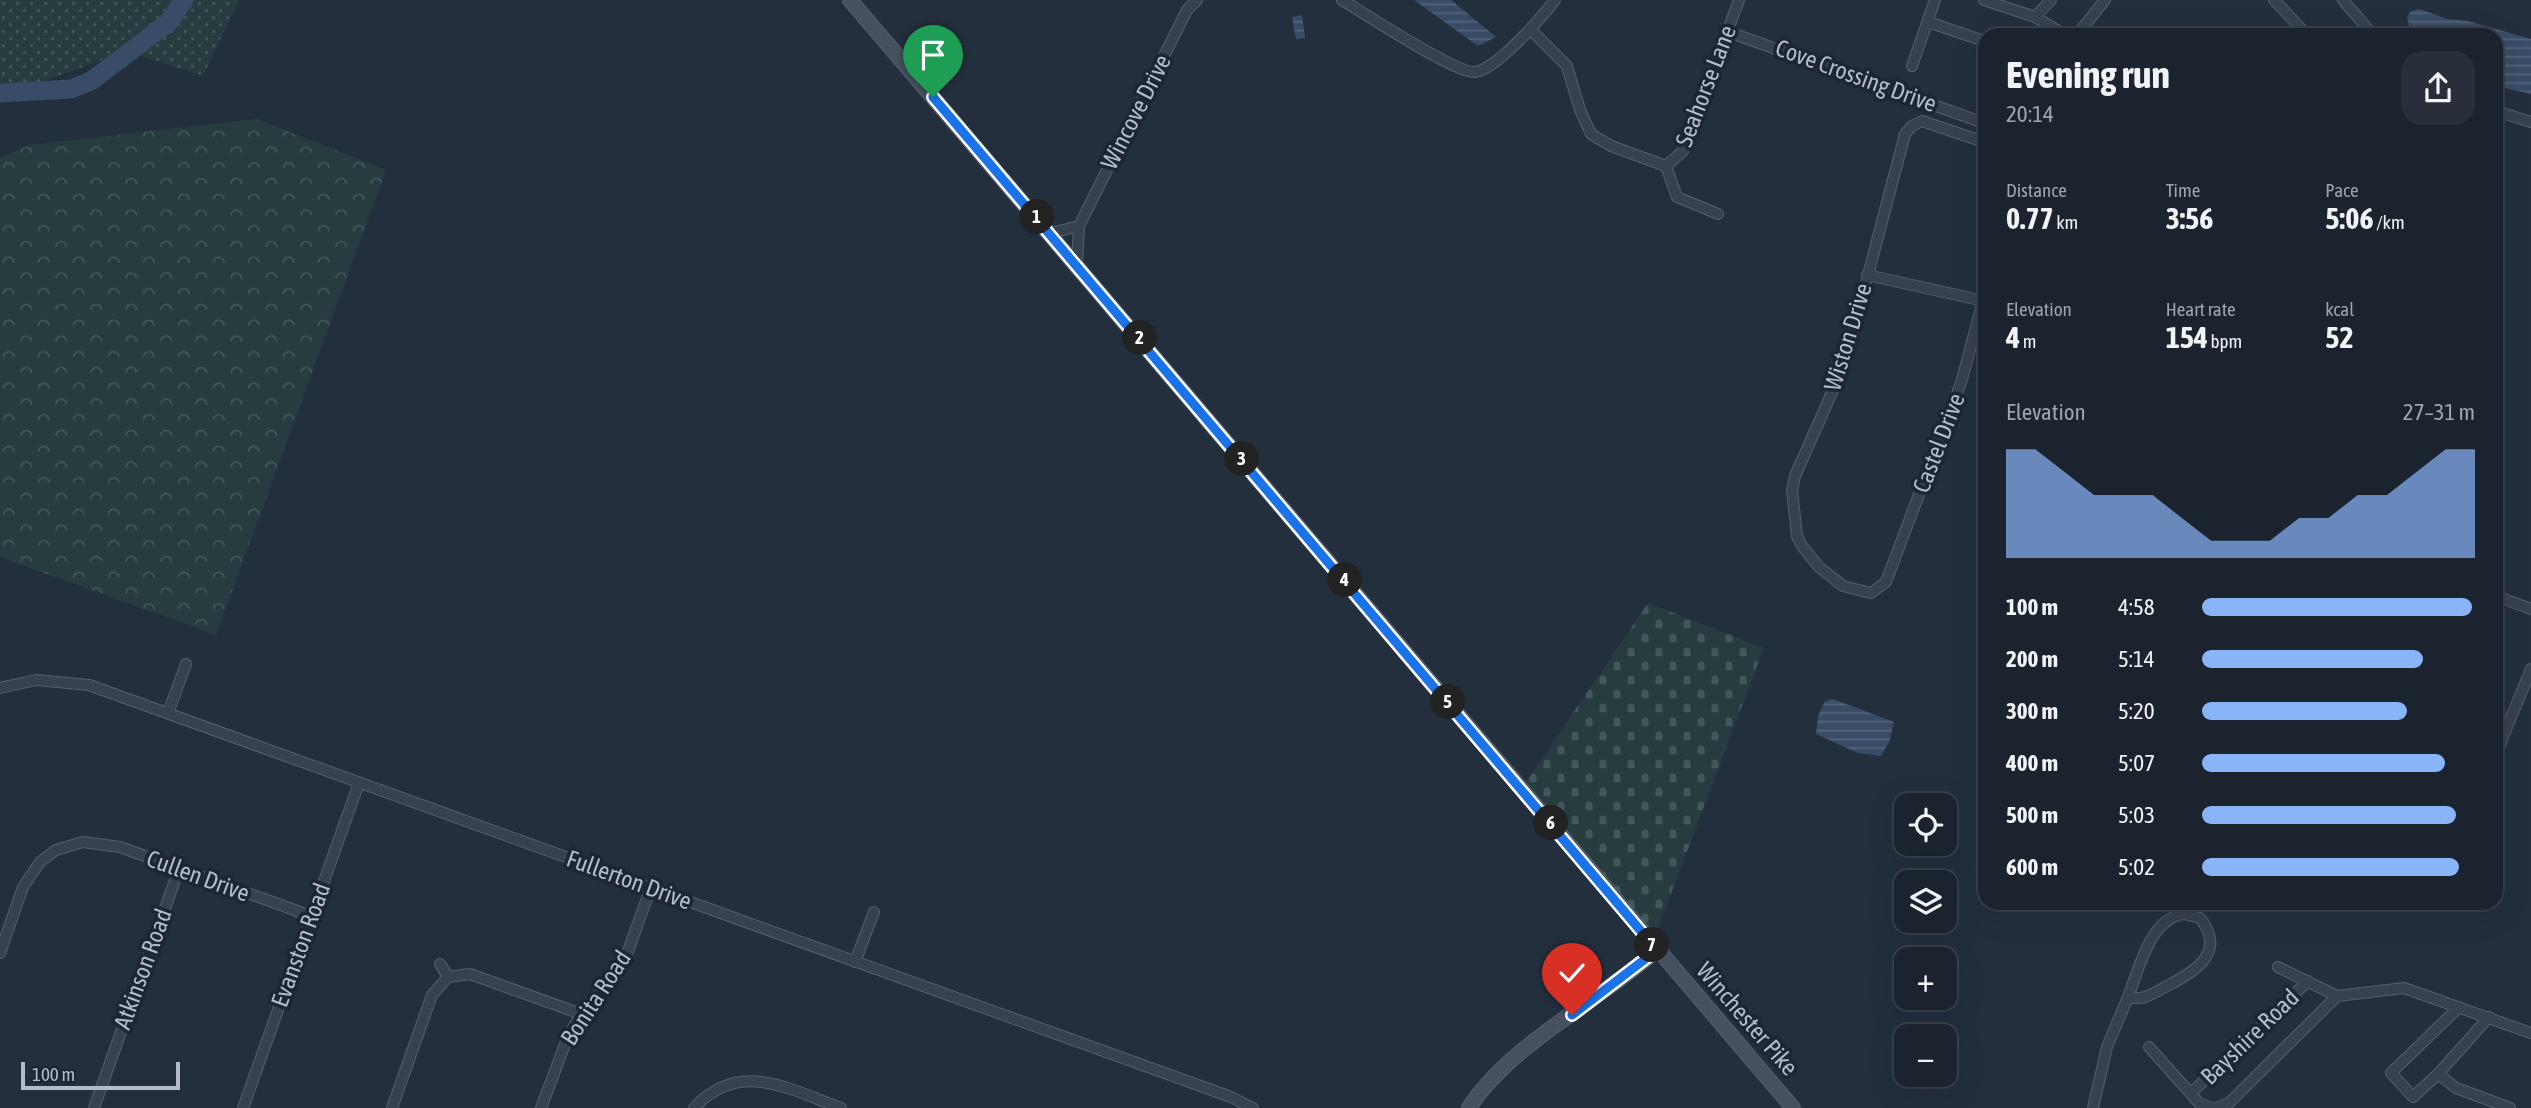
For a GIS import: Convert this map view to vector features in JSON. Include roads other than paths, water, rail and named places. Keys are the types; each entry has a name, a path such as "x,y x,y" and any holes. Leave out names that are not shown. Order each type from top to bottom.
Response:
{"main road":[{"name":"Winchester Pike","path":"850,0 1793,1108"},
{"path":"1469,1108 1485,1087 1520,1055 1657,950"}],"street":[{"name":"Wincove Drive","path":"1077,264 1079,226 1187,10 1196,0"},
{"path":"1342,0 1450,63 1471,72 1483,70 1531,30 1555,0"},
{"name":"Seahorse Lane","path":"1666,166 1683,151 1739,0"},
{"path":"1912,66 1935,0"},
{"path":"1984,0 2035,17 2053,28"},
{"path":"2035,17 2051,0"},
{"path":"2083,28 2105,0"},
{"path":"2274,0 2300,28"},
{"path":"2343,0 2368,28"},
{"path":"1928,22 1978,39"},
{"path":"1531,30 1567,66 1591,134 1611,146 1666,166 1677,197 1718,214"},
{"name":"Cove Crossing Drive","path":"1726,31 1978,121"},
{"path":"2503,113 2531,122"},
{"name":"Wiston Drive","path":"1886,582 1877,591 1862,593 1843,586 1819,567 1797,536 1793,499 1795,476 1845,363 1907,130 1922,121 1978,140"},
{"path":"1051,233 1079,226"},
{"path":"1867,275 1978,300"},
{"name":"Castel Drive","path":"1886,582 1961,383 1978,322"},
{"path":"2503,599 2531,609"},
{"path":"168,713 186,664"},
{"path":"2503,738 2531,669"},
{"name":"Fullerton Drive","path":"0,688 36,680 70,681 168,713 1231,1097 1253,1108"},
{"name":"Evanston Road","path":"243,1108 359,783"},
{"name":"Cullen Drive","path":"0,953 23,887 40,862 56,850 83,842 120,847 311,916"},
{"name":"Atkinson Road","path":"93,1108 179,869"},
{"name":"Bonita Road","path":"541,1108 567,1039 581,1014 611,981 627,954 651,887"},
{"path":"855,962 874,912"},
{"path":"2093,1108 2107,1047 2127,996 2162,924 2179,915 2200,918 2208,931 2211,944 2209,953 2196,969 2140,999 2127,996"},
{"path":"440,964 448,977"},
{"name":"Bayshire Road","path":"2278,967 2337,996 2404,988 2531,1033"},
{"path":"392,1108 432,995 448,977 470,974 581,1014"},
{"name":"Bayshire Road","path":"2191,1093 2308,981"},
{"name":"Bayshire Road","path":"2149,1047 2203,1105 2214,1108 2229,1103 2337,996"},
{"path":"2459,1007 2391,1073 2413,1097 2438,1074 2489,1017"},
{"path":"2438,1074 2456,1088 2510,1108"},
{"path":"694,1108 726,1084 755,1081 770,1083 841,1108"}],"water":[{"path":"1414,0 1451,0 1496,37 1478,46"},
{"path":"2420,9 2447,19 2468,21 2492,28 2409,28 2407,17 2411,11"},
{"path":"1302,15 1305,38 1296,39 1292,17"},
{"path":"2503,31 2531,39 2531,94 2503,88"},
{"path":"1833,699 1894,722 1890,740 1881,756 1858,753 1816,734 1818,716 1825,701"}],"waterway":[{"path":"0,93 71,89 91,81 168,23 184,0"}]}
